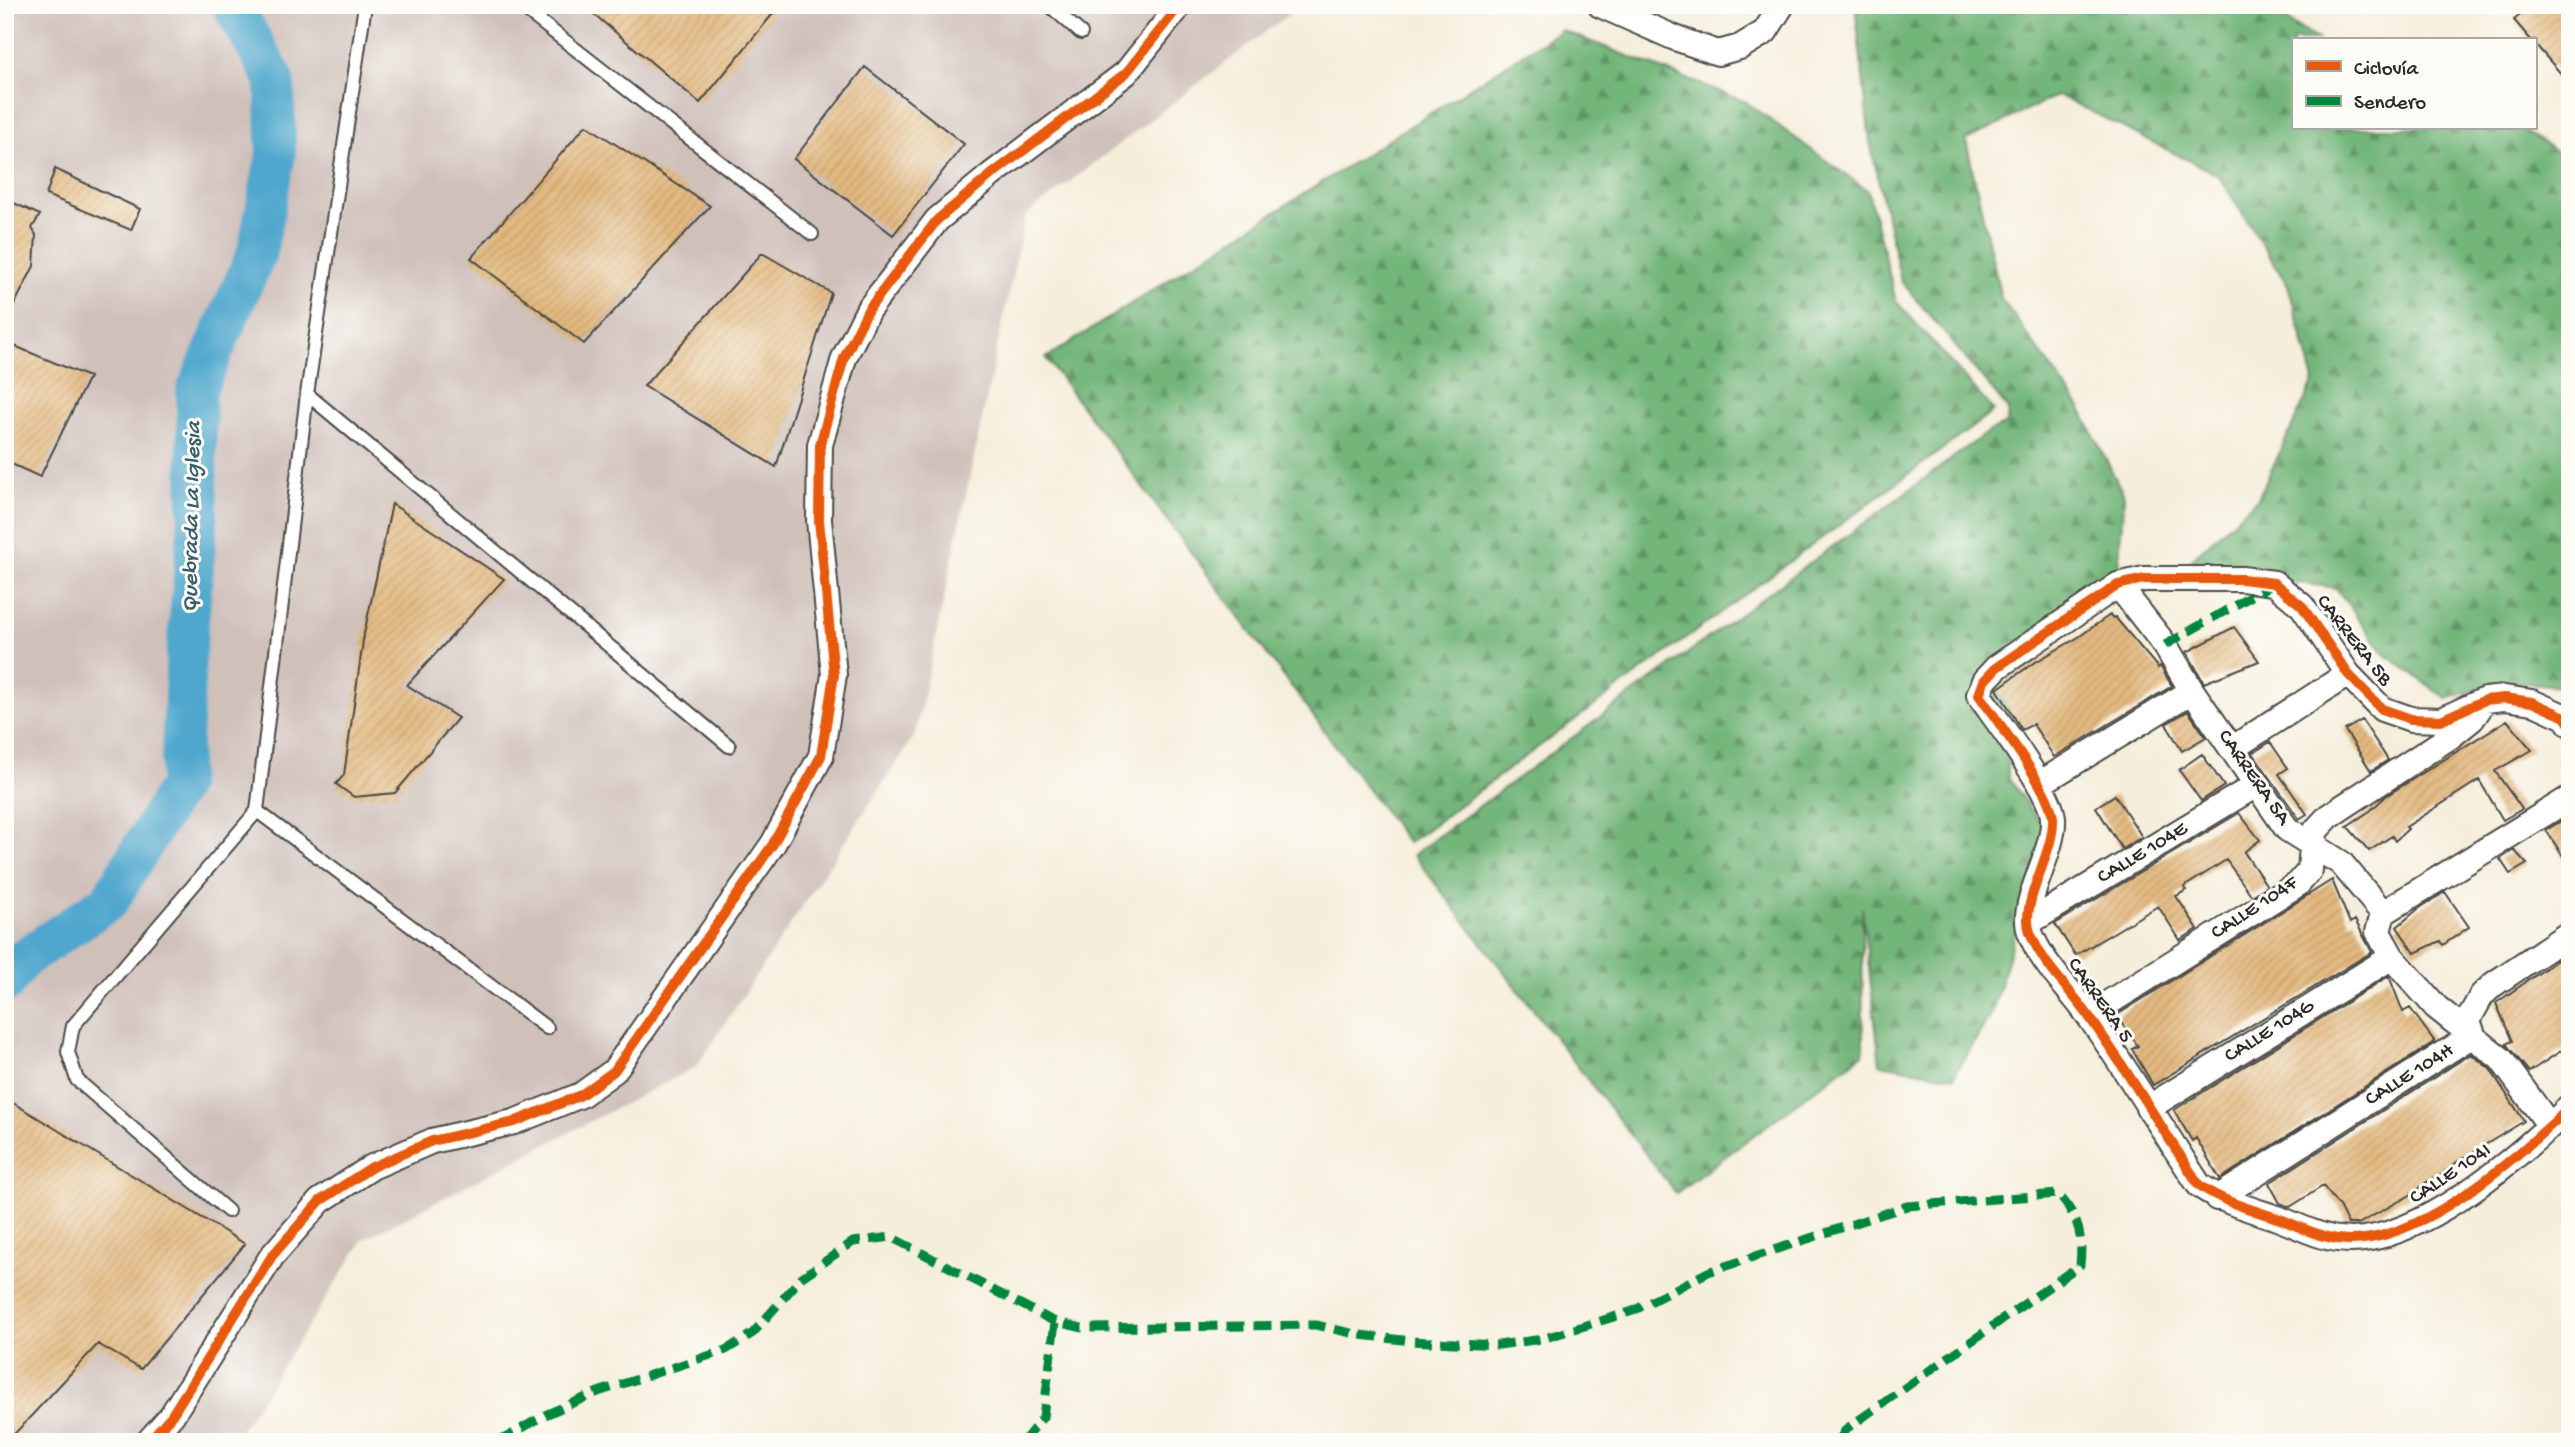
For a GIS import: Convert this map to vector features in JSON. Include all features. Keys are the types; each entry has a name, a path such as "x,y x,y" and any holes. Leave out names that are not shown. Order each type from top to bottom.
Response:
{"street":[{"path":"148,1442 172,1415 272,1256 320,1200 372,1167 432,1141 514,1122 581,1095 614,1071 773,844 821,756 834,675 819,520 820,445 844,358 868,310 937,220 991,175 1126,73 1180,5"},
{"path":"1600,5 1675,38 1718,53 1740,47 1765,32 1782,5"},
{"name":"CARRERA 5B","path":"2039,784 1979,695 1984,681 1997,667 2118,585 2144,579 2195,577 2274,583 2302,606 2348,674 2382,709 2411,719 2441,720 2485,700 2505,698 2532,702 2565,717 2570,724"},
{"path":"2028,923 2033,893 2053,835 2053,815 2039,784 2192,691 2165,645 2118,585"},
{"path":"2233,748 2348,674"},
{"name":"CARRERA 5A","path":"2192,691 2287,829 2341,863 2380,922 2392,957 2436,1007 2501,1059 2550,1126"},
{"name":"CALLE 104F","path":"2089,1015 2298,884 2310,870 2316,830 2329,816 2451,736 2472,719 2485,700"},
{"name":"CALLE 104E","path":"2028,923 2258,784"},
{"path":"2380,922 2570,798"},
{"name":"CARRERA 5","path":"2028,923 2044,957 2089,1015 2199,1185 2217,1198 2338,1239"},
{"name":"CALLE 104H","path":"2217,1198 2473,1035 2468,1020 2482,995 2570,933"},
{"name":"CALLE 104G","path":"2148,1108 2392,957"},
{"name":"CALLE 104I","path":"2338,1239 2366,1239 2395,1232 2439,1212 2480,1183 2570,1107"}],"lane":[{"path":"228,1211 77,1080 68,1052 73,1026 257,811 307,394 365,5"},
{"path":"519,5 812,234"},
{"path":"1049,5 1081,33"},
{"path":"307,394 729,746"},
{"path":"257,811 547,1028"}],"shaded area":[{"path":"5,5 1290,5 1289,14 1025,216 915,735 697,1066 364,1239 233,1442 5,1442"}],"green space":[{"path":"1855,5 2275,5 2285,19 2315,38 2292,38 2292,130 2522,130 2570,160 2570,691 2541,684 2507,683 2447,699 2384,653 2336,588 2205,570 2192,559 2258,498 2314,381 2288,285 2218,175 2058,95 1966,140 2001,298 2081,409 2124,496 2118,570 2075,604 2028,649 2008,718 2008,777 2045,830 1992,1012 1954,1077 1880,1064 1862,908 1863,1054 1676,1193 1413,855 1988,432 2007,424 2008,409 1901,281 1870,142"},
{"path":"1561,30 1746,102 1868,191 1896,301 1994,411 1408,843 1046,358"}],"building":[{"path":"583,5 780,5 700,103"},
{"path":"2532,5 2570,5 2570,84 2536,45 2536,38 2529,38 2514,20"},
{"path":"865,67 964,144 893,235 794,159"},
{"path":"586,125 710,206 584,344 471,258"},
{"path":"55,169 140,209 131,230 46,195"},
{"path":"5,199 40,215 32,228 36,235 34,266 5,323"},
{"path":"762,253 831,293 776,467 644,386"},
{"path":"5,342 89,377 40,477 5,461"},
{"path":"392,504 504,579 407,685 458,718 395,793 354,797 336,784 344,775 364,634"},
{"path":"2110,615 2115,617 2158,668 2160,666 2172,686 2054,757 2033,724 2022,730 1997,689"},
{"path":"2234,627 2259,661 2204,683 2187,652"},
{"path":"2188,711 2206,737 2182,751 2166,724"},
{"path":"2362,720 2388,760 2371,771 2345,730"},
{"path":"2507,720 2532,750 2495,771 2522,809 2503,820 2479,780 2406,827 2408,829 2395,841 2392,836 2369,851 2347,826 2370,811 2386,796"},
{"path":"2270,742 2288,768 2279,774 2307,814 2299,819 2253,753"},
{"path":"2202,754 2224,786 2201,801 2179,770"},
{"path":"2115,795 2142,837 2122,849 2096,807"},
{"path":"2239,813 2260,840 2244,852 2267,886 2252,896 2226,860 2184,887 2187,890 2176,896 2198,929 2180,940 2158,906 2076,955 2074,953 2055,924"},
{"path":"2570,816 2570,867 2546,830"},
{"path":"2514,850 2527,864 2510,874 2500,859"},
{"path":"2332,880 2350,923 2355,920 2372,952 2153,1085 2132,1049 2138,1046 2117,1015"},
{"path":"2445,892 2469,927 2443,945 2440,941 2415,953 2397,927 2418,909"},
{"path":"2570,951 2570,1045 2529,1072 2506,1044 2512,1041 2496,1003"},
{"path":"2389,976 2403,1012 2410,1008 2435,1042 2220,1179 2196,1138 2192,1141 2174,1110"},
{"path":"2471,1054 2490,1069 2524,1121 2457,1162 2414,1193 2358,1224 2348,1224 2339,1206 2323,1186 2290,1207 2280,1203 2269,1183"},
{"path":"5,1098 245,1244 141,1369 98,1344 7,1442"}],"waterway":[{"name":"Quebrada La Iglesia","path":"5,983 23,959 109,901 180,785 186,654 198,521 196,391 257,252 276,154 275,80 232,5"}],"marked path":[{"path":"2165,645 2271,585"},
{"path":"498,1442 545,1415 598,1392 726,1350 753,1333 802,1277 853,1242 891,1237 1053,1321 1082,1328 1316,1325 1360,1335 1411,1341 1499,1345 1542,1339 1633,1311 1708,1272 1907,1206 2058,1194 2071,1211 2078,1227 2081,1244 2080,1265 1846,1429 1838,1442"},
{"path":"1023,1442 1043,1417 1055,1322"}],"cycle path":[{"path":"148,1442 172,1415 272,1256 320,1201 372,1167 432,1141 514,1122 581,1095 614,1071 773,844 821,756 834,675 819,520 820,445 844,358 868,310 937,220 991,175 1126,73 1180,5"},
{"path":"2570,724 2565,717 2532,702 2505,698 2485,700 2441,720 2411,719 2382,709 2348,674 2302,606 2274,583 2242,579 2144,579 2118,585 1997,667 1984,681 1979,695 2033,774 2050,806 2053,818 2049,846 2029,907 2030,932 2048,965 2081,1005 2199,1185 2227,1201 2323,1236 2338,1239 2368,1238 2399,1230 2463,1196 2523,1150 2570,1107"}]}
